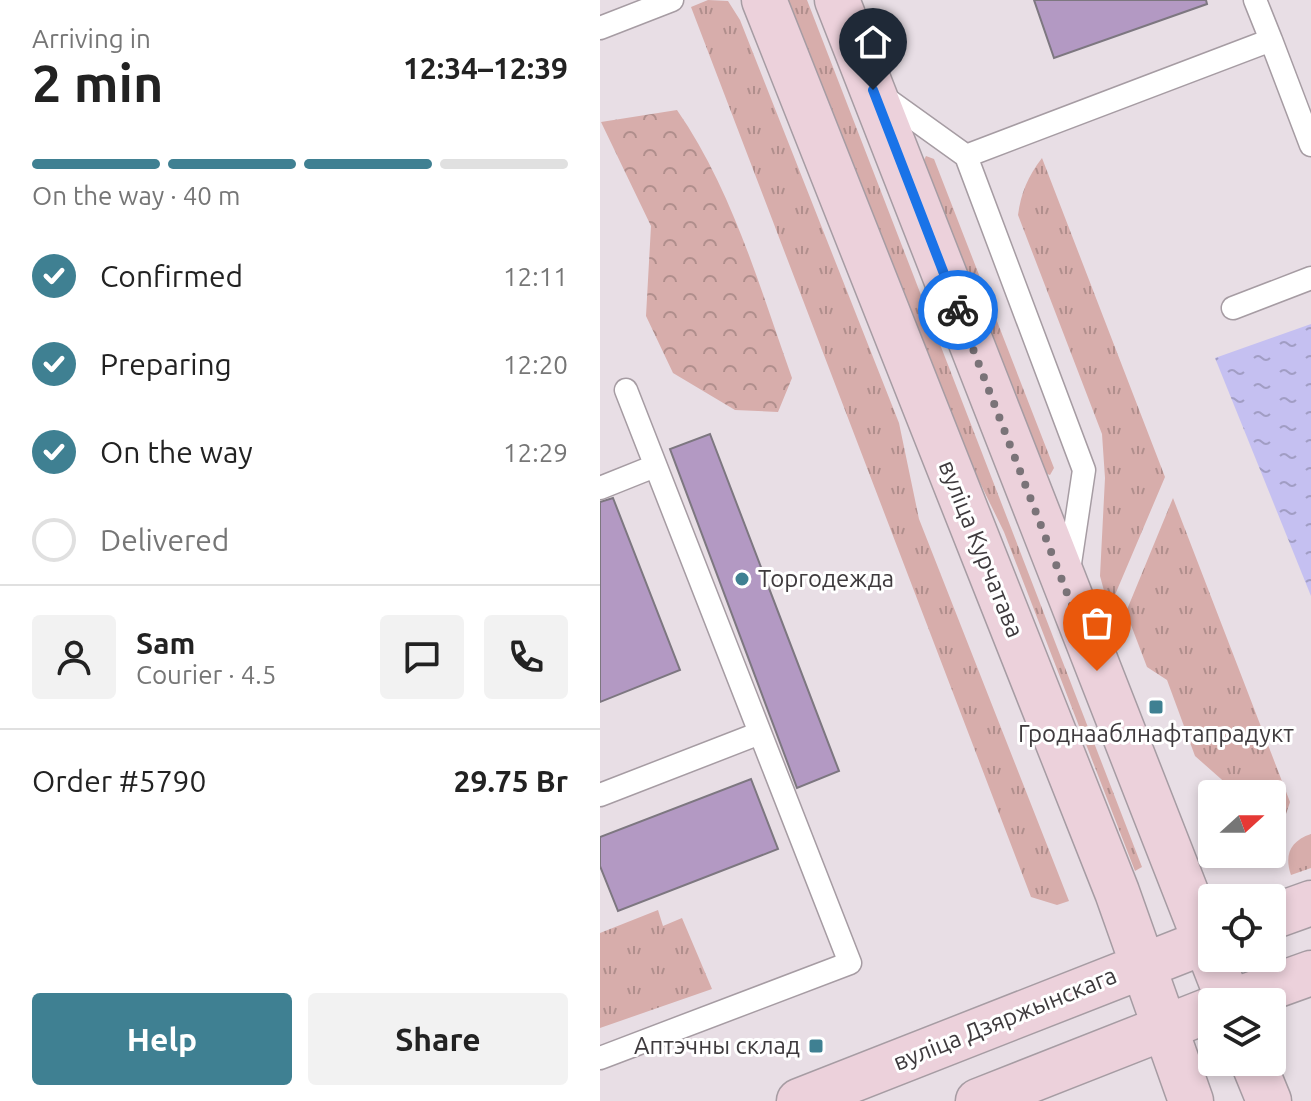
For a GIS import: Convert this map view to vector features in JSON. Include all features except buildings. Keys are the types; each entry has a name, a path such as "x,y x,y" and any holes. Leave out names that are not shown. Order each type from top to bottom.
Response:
{"main road":[{"name":"вуліца Курчатава","path":"764,0 1112,879 1191,1101"},
{"path":"837,0 1066,591 1198,913"},
{"path":"1286,912 1311,903"},
{"name":"вуліца Дзяржынскага","path":"799,1101 1198,944"},
{"path":"1269,988 1311,973"},
{"path":"978,1101 1198,1014"},
{"path":"1259,1076 1269,1101"}],"lane":[{"path":"600,28 672,0"},
{"path":"1255,0 1311,145"},
{"path":"966,156 1271,40"},
{"path":"873,90 966,156 1084,470 1066,591"},
{"path":"1233,308 1311,278"},
{"path":"600,1058 850,963 626,390"},
{"path":"600,488 655,466"},
{"path":"600,795 760,733"}],"green space":[{"path":"708,0 728,1 740,20 899,423 919,519 1069,901 1057,905 1031,897 691,7"},
{"path":"786,0 807,0 1142,867 1135,871 1004,532 944,409"},
{"path":"677,110 714,173 729,206 792,378 778,412 735,410 673,373 646,316 651,226 601,122"},
{"path":"926,156 934,159 1054,468 1050,475 1042,472 922,164"},
{"path":"1042,158 1165,477 1109,609 1100,576 1105,478 1102,434 1018,215 1026,185"},
{"path":"1173,498 1282,780 1222,780 1195,756 1167,680 1147,667 1126,612"},
{"path":"1286,792 1290,802 1286,814"},
{"path":"1311,834 1311,868 1291,875 1288,861 1290,850"},
{"path":"658,910 663,926 682,918 712,989 600,1028 600,933"}],"water":[{"path":"1311,324 1311,596 1215,358"}],"way so far":[{"path":"958,310 1097,671"}],"place":[{"name":"Торгодежда","path":"742,579"},
{"name":"Гроднааблнафтапрадукт","path":"1156,707"},
{"name":"Аптэчны склад","path":"816,1046"}],"route":[{"path":"873,90 958,310"}]}
